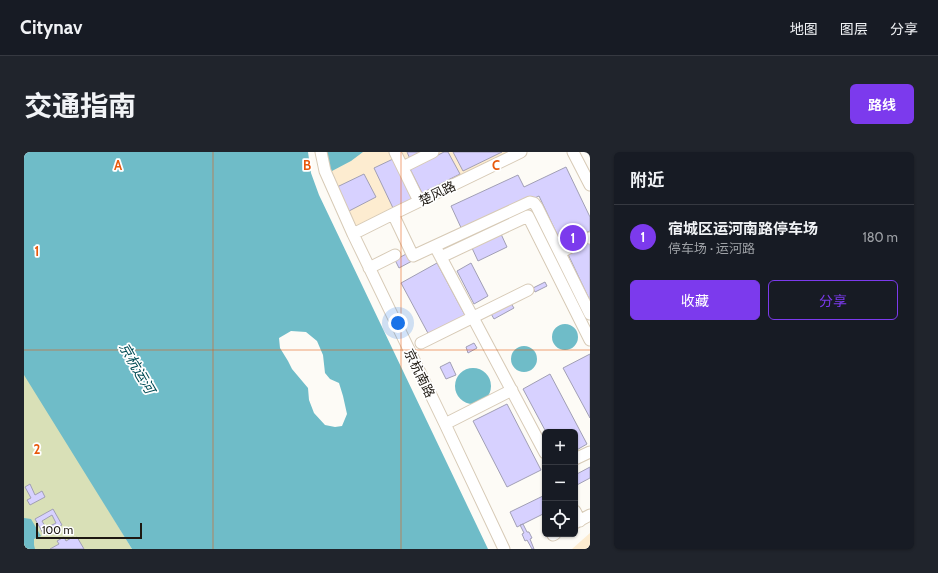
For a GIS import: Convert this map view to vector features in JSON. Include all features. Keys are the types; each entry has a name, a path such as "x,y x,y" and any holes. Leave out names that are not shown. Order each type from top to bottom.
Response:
{"street":[{"name":"京杭南路","path":"321,152 325,171 353,234 504,549"},
{"path":"395,152 419,201"},
{"path":"402,167 433,152"},
{"name":"楚风路","path":"353,234 521,152"},
{"path":"573,152 590,186"},
{"path":"393,214 413,256 530,202 534,203 590,314"},
{"path":"441,256 528,216 590,340"},
{"path":"435,246 542,447"},
{"path":"560,253 574,246"},
{"path":"369,268 395,255"},
{"path":"421,343 528,290"},
{"path":"445,424 512,390"},
{"path":"578,458 590,452"},
{"path":"578,518 590,515"}],"shaded area":[{"path":"323,152 511,152 354,230"},
{"path":"590,533 590,549 572,549"}],"green space":[{"path":"24,371 132,549 24,549"}],"water":[{"name":"京杭运河","path":"24,152 308,152 311,173 319,195 488,549 132,549 24,375","holes":["291,331 306,332 317,341 323,355 325,373 330,379 339,383 347,414 342,426 335,427 325,425 314,413 309,400 308,388 292,369 280,348 279,338"]},
{"path":"326,152 363,152 351,161 332,171 329,170"},
{"path":"565,324 574,328 578,337 574,346 565,350 556,346 552,337 556,328"},
{"path":"524,346 533,350 537,359 533,368 524,372 515,368 511,359 515,350"},
{"path":"477,368 486,373 490,379 490,393 486,399 477,404 469,404 460,399 456,393 455,382 460,373 466,369"},
{"path":"24,518 31,519 41,536 34,539 35,549 24,549"}],"building":[{"path":"407,152 424,152 410,159"},
{"path":"444,152 448,152 460,174 422,193 410,169"},
{"path":"453,152 502,152 463,171"},
{"path":"393,159 413,199 393,208 374,168"},
{"path":"566,167 590,217 590,231 585,233 590,243 590,301 539,196 463,232 451,206 518,175 524,187"},
{"path":"364,174 376,197 349,211 337,187"},
{"path":"501,234 507,247 478,261 472,248"},
{"path":"408,253 412,261 399,268 395,260"},
{"path":"437,263 466,317 430,337 401,283"},
{"path":"471,263 488,296 474,304 457,271"},
{"path":"545,282 547,286 535,292 533,288"},
{"path":"510,302 514,308 494,319 490,312"},
{"path":"474,343 477,348 468,353 466,347"},
{"path":"590,354 590,418 563,368"},
{"path":"450,362 456,375 446,379 440,367"},
{"path":"550,374 587,444 578,449 578,429 544,429 523,389"},
{"path":"507,404 541,470 507,487 473,421"},
{"path":"590,467 590,478 578,484 578,473"},
{"path":"30,484 35,495 42,491 45,497 30,505 27,500 31,498 25,487"},
{"path":"542,496 542,514 517,527 510,512"},
{"path":"53,509 62,525 44,535 35,519","holes":["52,515 56,523 46,528 42,521"]},
{"path":"523,524 532,538 530,539 534,549 532,549 527,540 525,541 522,534 524,533 520,525"},
{"path":"64,537 66,541 73,537 77,537 84,549 50,549 59,544 57,541"}],"tunnel":[{"path":"574,245 589,238"}],"place":[{"name":"宿城区运河南路停车场","path":"573,238"}]}
